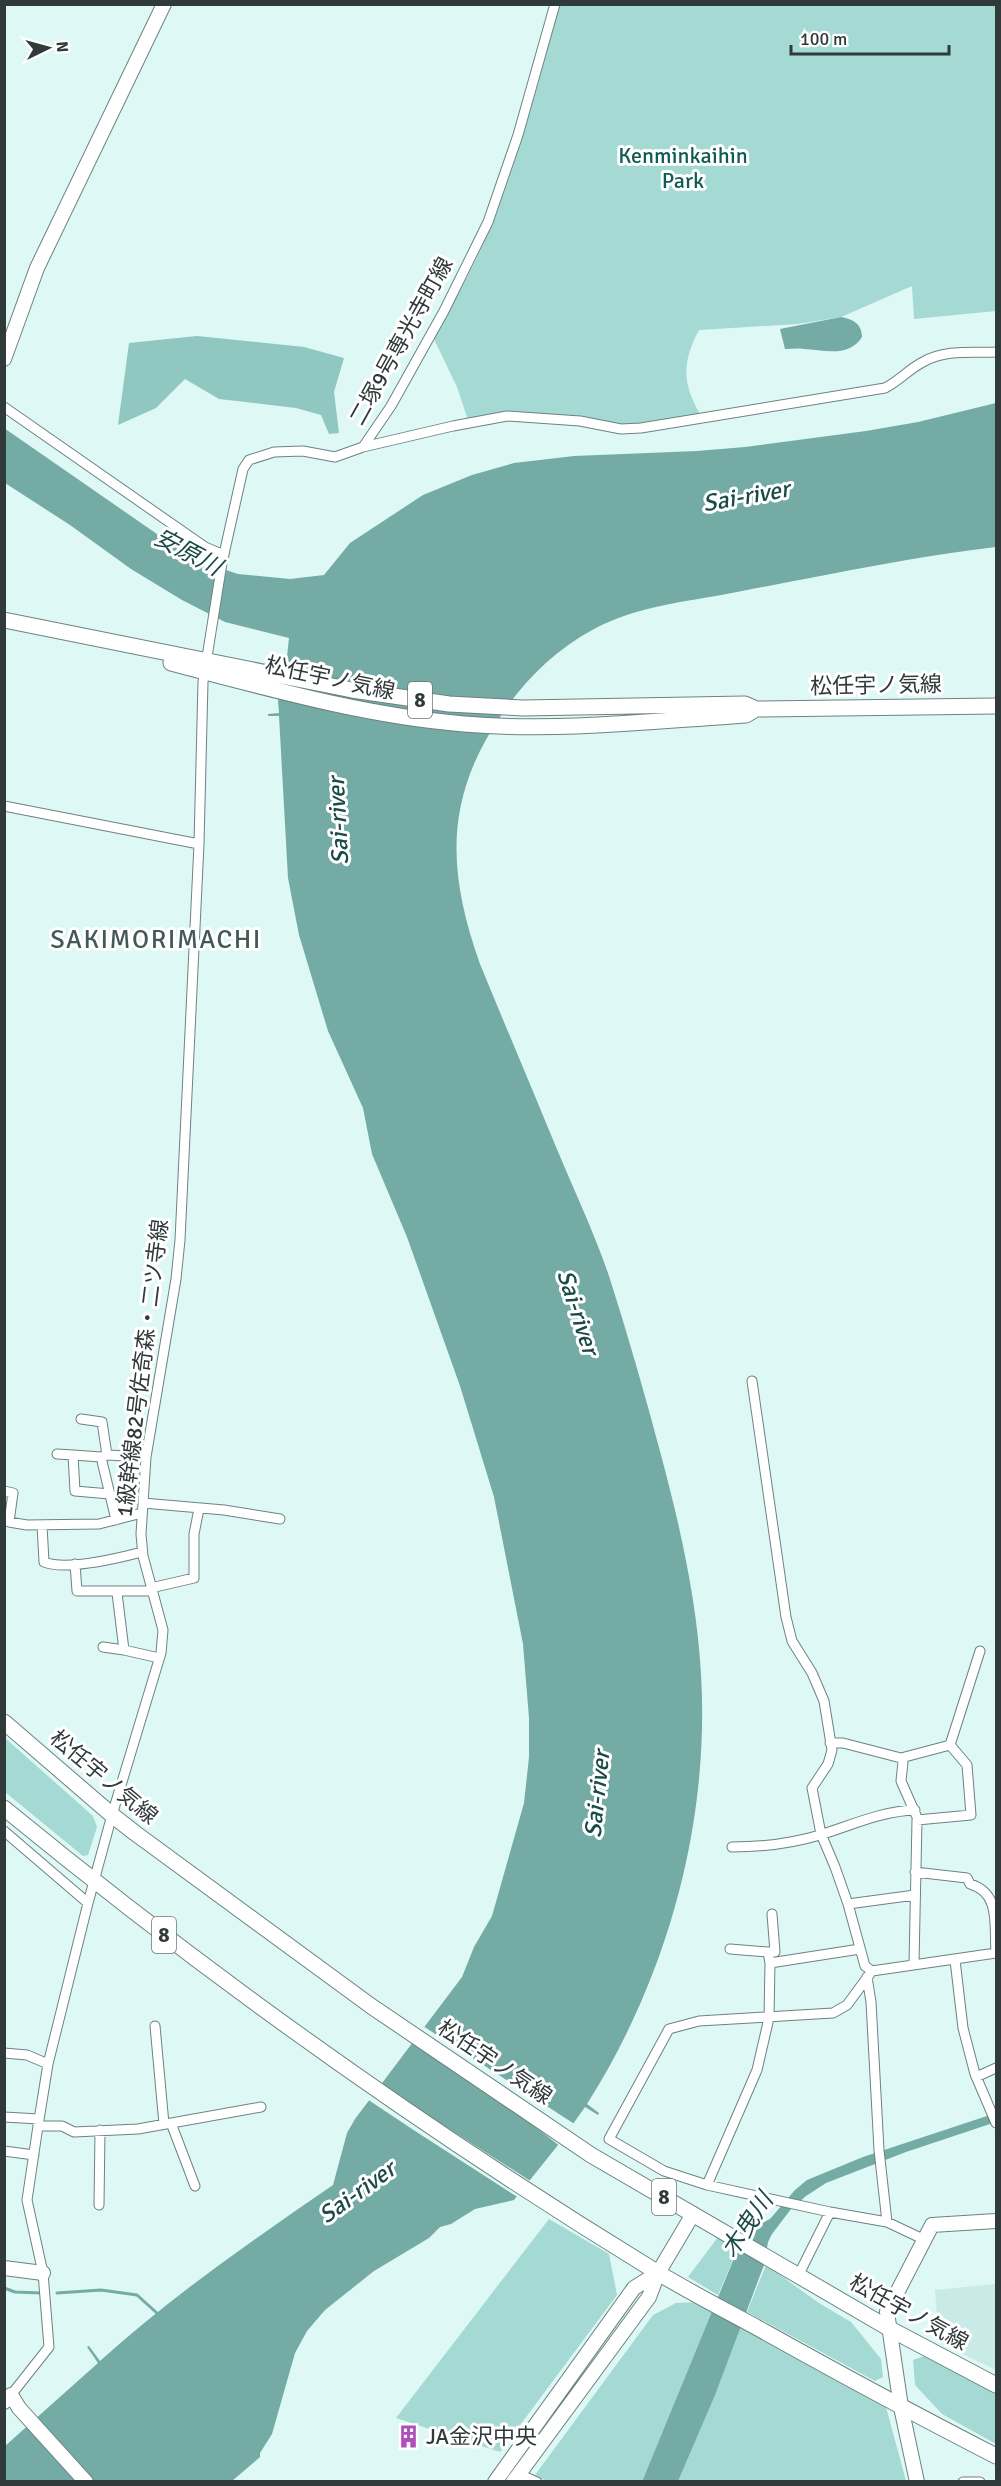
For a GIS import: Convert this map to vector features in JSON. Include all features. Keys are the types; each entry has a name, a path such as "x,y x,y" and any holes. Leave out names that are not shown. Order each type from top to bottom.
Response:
{"main road":[{"name":"松任宇ノ気線","path":"4,620 261,678 368,710 444,722 503,726 572,725 746,715 756,709"},
{"name":"松任宇ノ気線","path":"261,678 449,704 523,708 745,704 756,709 996,706"},
{"name":"松任宇ノ気線","path":"4,1722 112,1815 371,2006 591,2155 890,2329 996,2385"},
{"name":"8","path":"4,1808 94,1881 328,2057 555,2207 658,2273 901,2407 996,2456"}],"street":[{"path":"4,359 37,268 164,4"},
{"name":"二塚9号専光寺町線","path":"206,666 223,559 243,469 249,460 274,452 303,451 335,457 363,447 401,387 444,311 488,222 518,135 555,4"},
{"path":"363,447 507,416 580,421 621,429 641,428 885,388 900,380 923,361 944,354 974,351 996,352"},
{"path":"4,407 223,559"},
{"name":"1級幹線82号佐奇森・二ツ寺線","path":"8,2399 49,2347 44,2273 27,2200 38,2122 48,2064 88,1903 159,1658 163,1630 142,1552 142,1514 146,1457 173,1301 180,1240 206,666"},
{"path":"4,806 199,844"},
{"path":"752,1381 786,1617 792,1641 812,1673 824,1701 832,1750 828,1764 812,1788 820,1834 848,1904 869,1974 879,2150 887,2222"},
{"path":"81,1419 102,1422 104,1456 116,1520"},
{"path":"57,1454 146,1457"},
{"path":"73,1455 75,1491 110,1494"},
{"path":"4,1491 13,1492 9,1522 42,1525 99,1524 142,1514"},
{"path":"143,1503 224,1510 280,1519"},
{"path":"75,1564 77,1591 117,1593 152,1589 194,1578 194,1534 199,1509"},
{"path":"42,1525 44,1562 51,1565 75,1564 142,1552"},
{"path":"117,1593 124,1650"},
{"path":"103,1647 159,1658"},
{"path":"950,1745 980,1651"},
{"path":"830,1743 843,1743 901,1758 950,1745"},
{"path":"917,1820 971,1815 967,1765 950,1745"},
{"path":"901,1758 903,1762 901,1781 915,1810 917,1820 914,1963"},
{"path":"732,1847 762,1847 820,1834 893,1810 915,1810"},
{"path":"4,1831 88,1903"},
{"path":"915,1872 968,1878 970,1884 983,1887 993,1903 996,1953 955,1960 914,1963 869,1974 847,2005 833,2013 699,2021 669,2029 609,2139 664,2171 707,2185 887,2222 925,2240"},
{"path":"848,1904 915,1895"},
{"path":"730,1949 775,1952 772,1914"},
{"path":"770,1964 860,1949"},
{"path":"707,2185 757,2070 768,2018 770,1964 768,1952"},
{"path":"955,1960 963,2028 976,2077 996,2123"},
{"path":"154,2026 167,2123 195,2186"},
{"path":"4,2053 27,2055 48,2064"},
{"path":"976,2077 996,2067"},
{"path":"4,2117 62,2126 74,2132 138,2129 261,2107"},
{"path":"99,2205 100,2130"},
{"path":"4,2151 34,2155"},
{"path":"798,2276 830,2212"},
{"path":"537,2481 516,2478 649,2297 658,2273 693,2214"},
{"path":"917,2481 901,2407 887,2312 932,2225 996,2221"},
{"path":"4,2268 44,2273"},
{"path":"495,2481 634,2288 658,2273"},
{"path":"8,2399 86,2481"},
{"path":"963,2481 980,2481"}],"shaded area":[{"path":"197,336 304,347 344,358 334,392 339,433 329,434 321,415 296,408 219,399 185,379 156,408 118,425 129,343"},
{"path":"996,2284 996,2370 939,2343 935,2290"}],"green space":[{"name":"Kenminkaihin Park","path":"559,5 996,5 996,311 914,319 912,286 841,317 798,324 699,330 689,352 686,372 690,392 700,414 629,426 618,426 585,417 506,413 468,420 457,387 434,339 478,256 501,201 528,118"},
{"path":"5,1738 93,1816 97,1827 88,1855 83,1856 5,1792"},
{"path":"549,2219 609,2254 617,2295 500,2452 396,2418"},
{"path":"718,2237 738,2248 718,2295 688,2277"},
{"path":"766,2265 819,2303 851,2322 881,2359 883,2377 875,2381 747,2312"},
{"path":"701,2302 886,2407 906,2481 548,2482 535,2475 653,2315 676,2303"},
{"path":"924,2356 996,2394 996,2444 942,2414 915,2385 913,2360"}],"water":[{"path":"841,317 856,323 862,332 862,337 857,344 836,351 785,349 780,329"},
{"name":"Sai-river","path":"996,403 996,547 901,561 666,605 629,614 594,629 567,646 542,666 511,701 483,745 469,775 461,805 457,836 457,866 461,898 469,930 480,964 609,1276 643,1388 675,1509 692,1591 699,1647 702,1730 698,1787 690,1843 661,1952 640,2005 615,2056 587,2104 599,2113 598,2115 585,2107 514,2200 475,2209 451,2224 440,2227 429,2238 374,2271 325,2310 307,2331 295,2353 272,2434 260,2453 260,2457 232,2481 5,2481 5,2446 98,2363 87,2347 89,2346 100,2361 156,2313 243,2247 333,2185 347,2133 355,2119 462,1977 474,1947 492,1916 524,1803 529,1757 529,1718 523,1644 494,1497 460,1386 407,1237 372,1154 363,1108 328,1031 299,935 288,878 279,716 268,716 268,714 279,713 278,701 284,684 289,638 225,622 182,600 131,569 70,525 5,483 4,428 193,559 238,574 290,579 324,575 350,543 423,495 472,475 514,463 574,456 745,447 918,422"},
{"path":"996,2113 996,2122 906,2152 826,2183 791,2209 768,2242 764,2265 715,2395 678,2481 642,2482 748,2229 770,2219 795,2190 807,2180 863,2157"}],"pier":[{"path":"423,2026 576,2125 561,2147 528,2121 410,2042"},
{"path":"379,2082 532,2182 519,2198 412,2129 367,2099"}],"waterway":[{"path":"4,2288 15,2292 41,2293"},
{"path":"57,2293 101,2290 137,2295 158,2314"}],"place":[{"name":"JA金沢中央","path":"408,2436"}],"district":[{"name":"SAKIMORIMACHI","path":"156,940"}],"water label":[{"name":"安原川","path":"188,552"},
{"name":"木曳川","path":"747,2225"}]}
